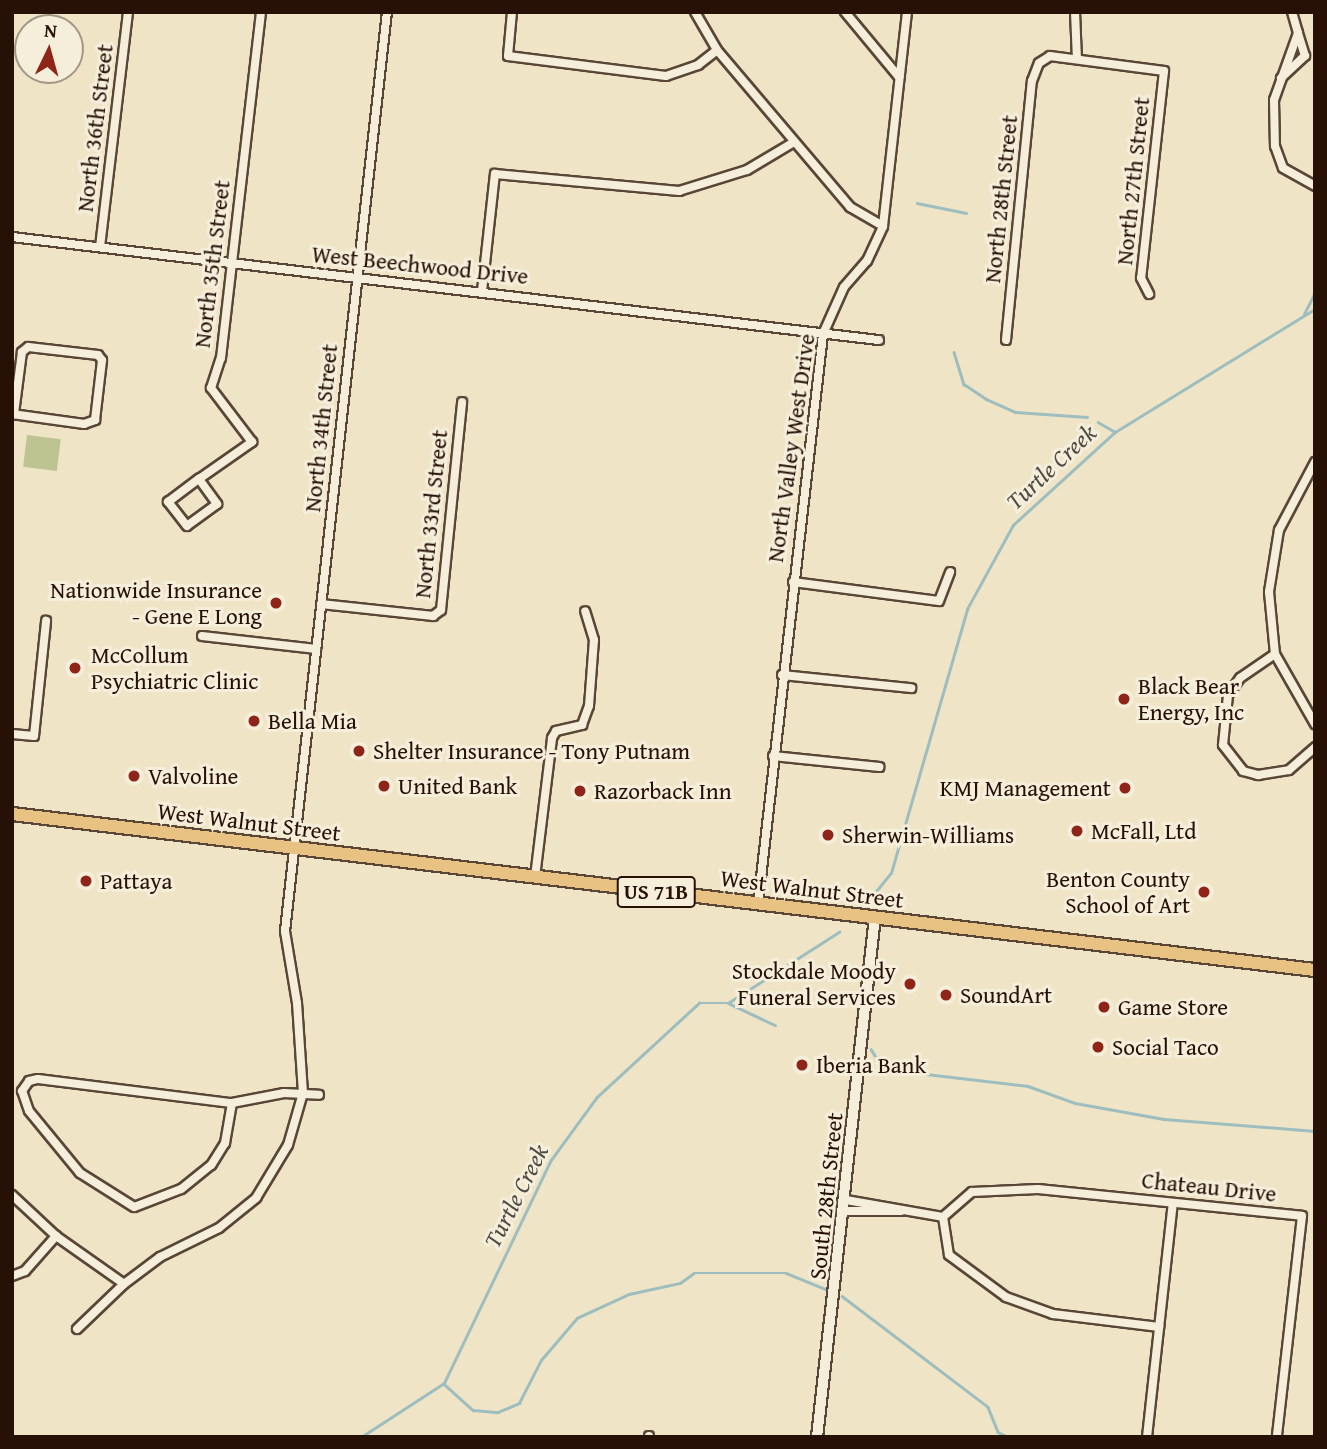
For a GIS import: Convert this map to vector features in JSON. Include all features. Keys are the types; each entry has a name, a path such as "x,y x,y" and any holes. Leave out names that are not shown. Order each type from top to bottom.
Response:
{"main road":[{"name":"West Walnut Street","path":"12,814 1315,970"}],"street":[{"name":"North 36th Street","path":"100,247 128,12"},
{"name":"North 35th Street","path":"200,479 217,504 187,526 168,502 200,479 252,442 211,388 221,358 261,12"},
{"name":"North 34th Street","path":"77,1329 124,1284 160,1257 219,1228 256,1198 288,1145 303,1093 297,1003 285,931 387,12"},
{"path":"512,12 508,56 666,76 698,65 717,50"},
{"path":"695,12 717,50 850,207 883,226"},
{"path":"845,12 899,77"},
{"name":"North Valley West Drive","path":"758,904 782,675 823,334 883,226 907,12"},
{"path":"1075,12 1077,58"},
{"path":"1281,78 1305,56 1292,12"},
{"path":"1298,33 1274,100 1275,146 1283,167 1315,186"},
{"name":"North 28th Street","path":"1006,340 1032,81 1039,63 1050,57 1077,58"},
{"name":"North 27th Street","path":"1077,58 1164,71 1141,278 1149,294"},
{"path":"482,290 495,174 679,191 747,170 794,142"},
{"name":"West Beechwood Drive","path":"12,237 482,290 879,341"},
{"path":"28,347 102,360 94,420 84,424 13,414 22,352 28,347"},
{"name":"North 33rd Street","path":"321,604 423,615 441,610 462,402"},
{"path":"1315,462 1291,500 1272,560 1275,654 1315,724"},
{"path":"793,582 939,601 950,572"},
{"path":"535,877 552,738 556,731 582,725 589,706 594,640 585,611"},
{"path":"12,734 34,736 46,621"},
{"path":"202,636 316,649"},
{"path":"1275,654 1240,678 1228,695 1223,745 1243,771 1258,775 1289,770 1315,747"},
{"path":"782,675 911,688"},
{"path":"774,756 879,767"},
{"name":"South 28th Street","path":"817,1437 845,1205 875,917"},
{"path":"232,1103 225,1143 211,1165 181,1189 134,1207 80,1173 29,1111 22,1091 29,1081 38,1079 232,1103 303,1093 319,1095"},
{"name":"Chateau Drive","path":"943,1217 972,1192 1009,1190 1302,1216 1277,1437"},
{"path":"12,1195 56,1237 124,1284"},
{"path":"1147,1437 1173,1203"},
{"path":"845,1205 943,1217 949,1255 1006,1297 1053,1314 1159,1326"},
{"path":"12,1276 25,1271 56,1237"}],"green space":[{"path":"27,435 61,439 57,471 23,467"}],"waterway":[{"path":"917,203 966,213"},
{"path":"1304,314 1315,292"},
{"name":"Turtle Creek","path":"869,900 891,873 967,609 1013,525 1115,432 1315,309"},
{"path":"954,352 964,384 986,399 1015,412 1087,417"},
{"path":"1098,422 1115,432"},
{"name":"Turtle Creek","path":"361,1437 444,1383 551,1160 597,1097 699,1003 728,1003 839,932"},
{"path":"728,1003 775,1025"},
{"path":"871,1049 880,1064 892,1070 1028,1086 1075,1103 1164,1119 1315,1131"},
{"path":"444,1384 473,1410 498,1412 519,1403 541,1360 577,1318 629,1294 680,1283 694,1273 786,1273 828,1290"},
{"path":"842,1296 988,1407 998,1432 1008,1437"}],"place":[{"name":"Nationwide Insurance - Gene E Long","path":"276,603"},
{"name":"McCollum Psychiatric Clinic","path":"75,668"},
{"name":"Black Bear Energy, Inc","path":"1124,699"},
{"name":"Bella Mia","path":"254,721"},
{"name":"Shelter Insurance - Tony Putnam","path":"359,751"},
{"name":"Valvoline","path":"134,776"},
{"name":"United Bank","path":"384,786"},
{"name":"KMJ Management","path":"1125,788"},
{"name":"Razorback Inn","path":"580,791"},
{"name":"McFall, Ltd","path":"1077,831"},
{"name":"Sherwin-Williams","path":"828,835"},
{"name":"Pattaya","path":"86,881"},
{"name":"Benton County School of Art","path":"1204,892"},
{"name":"Stockdale Moody Funeral Services","path":"910,984"},
{"name":"SoundArt","path":"946,995"},
{"name":"Game Store","path":"1104,1007"},
{"name":"Social Taco","path":"1098,1047"},
{"name":"Iberia Bank","path":"802,1065"}]}
